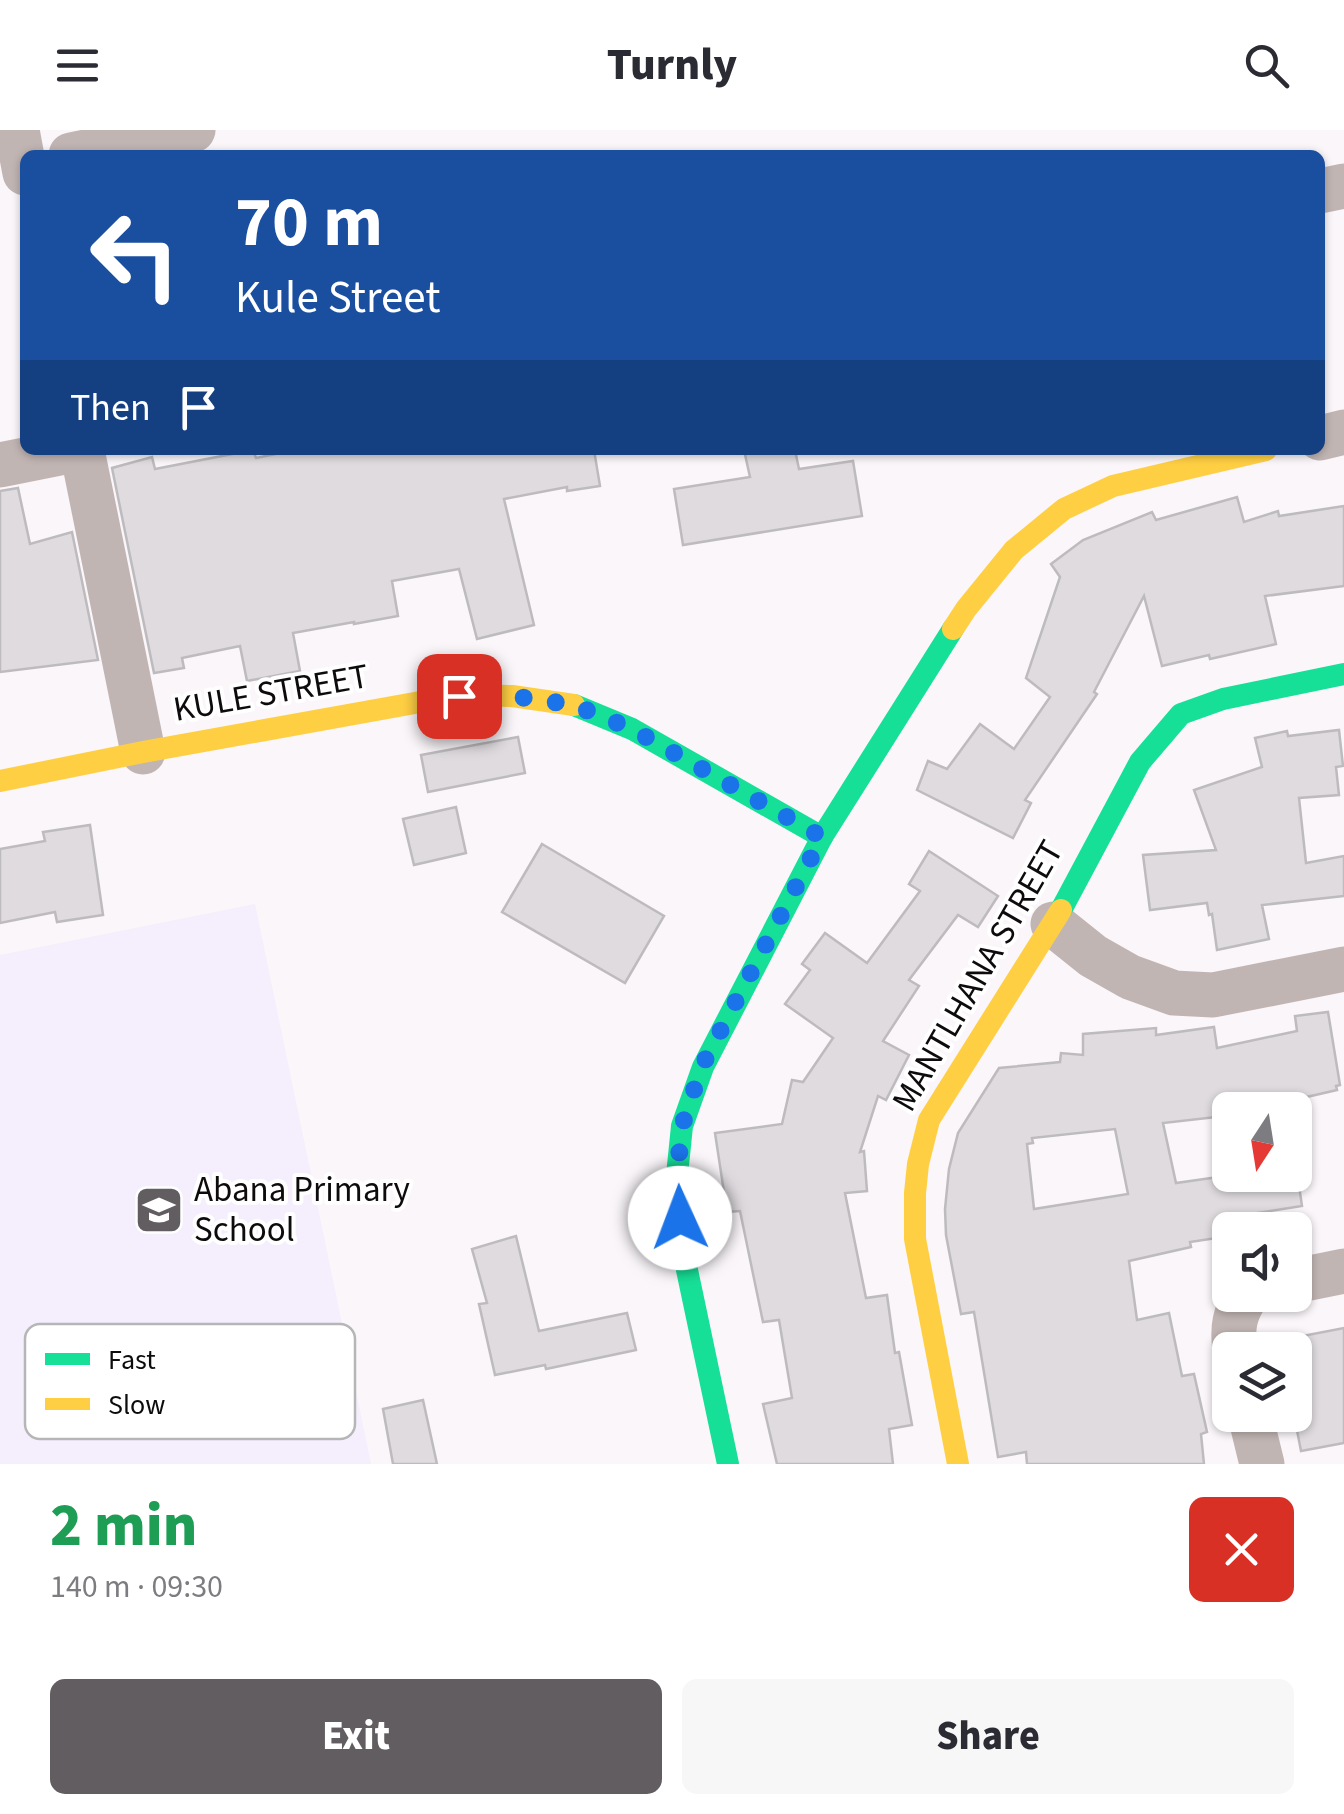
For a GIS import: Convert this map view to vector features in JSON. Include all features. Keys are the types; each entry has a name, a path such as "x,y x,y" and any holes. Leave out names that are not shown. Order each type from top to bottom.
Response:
{"street":[{"path":"95,150 193,130"},
{"path":"0,465 53,455"},
{"path":"80,455 143,752"},
{"path":"728,1464 683,1251 676,1185 682,1126 702,1066 822,837 966,608 1014,550 1064,509 1112,486 1245,455"},
{"name":"MANTLHANA STREET","path":"958,1464 915,1239 913,1209 919,1152 929,1120 1053,924 1140,762 1181,714 1222,699 1344,674"},
{"name":"KULE STREET","path":"0,781 459,696 512,696 574,705 632,729 822,837"},
{"path":"1053,924 1094,956 1130,977 1174,994 1213,995 1344,968"},
{"path":"1312,1278 1344,1271"},
{"path":"1254,1432 1262,1464"}],"shaded area":[{"name":"Abana Primary School","path":"255,904 342,1324 25,1324 25,1439 355,1439 355,1387 371,1464 0,1464 0,955"}],"building":[{"path":"227,455 256,458 595,455 600,486 567,491 567,487 504,499 534,625 477,639 459,569 392,581 398,616 293,633 300,671 247,681 240,646 182,658 184,668 154,673 112,468 152,457 155,469"},
{"path":"745,455 796,455 799,469 853,461 862,516 683,545 674,489 750,477"},
{"path":"18,488 30,544 72,532 98,660 0,672 0,491"},
{"path":"1237,497 1244,522 1278,511 1279,516 1344,506 1344,586 1265,596 1276,644 1162,666 1144,596 1094,692 1097,694 1025,800 1031,803 1013,838 917,790 928,761 947,769 980,724 1014,749 1050,697 1026,678 1060,577 1051,564 1083,540 1152,512 1156,520"},
{"path":"1339,730 1343,766 1336,767 1339,795 1299,798 1306,863 1344,856 1344,896 1262,905 1269,939 1217,950 1207,903 1150,910 1143,855 1216,850 1194,790 1262,767 1255,738 1287,731 1288,736"},
{"path":"518,737 525,773 428,792 421,755"},
{"path":"456,807 466,853 414,865 403,819"},
{"path":"90,825 103,915 57,922 55,912 0,923 0,849 45,841 43,832"},
{"path":"542,844 664,916 625,983 502,912"},
{"path":"929,851 998,896 978,927 958,915 909,980 919,986 883,1041 909,1055 886,1100 878,1096 860,1152 864,1151 867,1191 845,1193 866,1298 887,1295 895,1353 899,1352 912,1425 889,1429 893,1464 777,1464 763,1404 792,1398 779,1320 763,1322 740,1211 727,1212 715,1133 782,1124 792,1080 803,1082 833,1038 785,1004 810,970 802,964 825,933 867,963 920,891 909,884"},
{"path":"1328,1012 1340,1085 1337,1090 1312,1096 1312,1092 1212,1092 1212,1117 1163,1123 1176,1183 1212,1178 1212,1192 1300,1192 1302,1206 1264,1212 1212,1212 1212,1239 1129,1261 1137,1320 1169,1313 1182,1376 1194,1374 1207,1432 1201,1434 1204,1464 1027,1464 1026,1452 998,1457 974,1312 961,1314 945,1209 958,1133 999,1068 1060,1062 1061,1053 1083,1055 1083,1034 1156,1028 1156,1035 1214,1027 1217,1048 1297,1031 1295,1016","holes":["1115,1129 1128,1194 1034,1209 1027,1144 1033,1143 1032,1138"]},
{"path":"516,1236 539,1331 627,1313 636,1350 495,1375 479,1304 487,1303 472,1249"},
{"path":"1344,1328 1344,1443 1301,1451 1297,1432 1312,1432 1312,1334"},
{"path":"423,1400 437,1464 393,1464 383,1409"}],"traffic: fast":[{"path":"728,1464 683,1251 676,1185 682,1126 703,1067 822,837 953,629"},
{"path":"1061,910 1140,762 1181,714 1223,699 1344,674"},
{"path":"574,705 632,729 822,837"}],"traffic: slow":[{"path":"953,629 1014,550 1064,509 1113,486 1245,455"},
{"path":"0,781 459,695 512,696 574,705"},
{"path":"958,1464 915,1239 918,1164 929,1120 1061,910"}],"place":[{"name":"Abana Primary School","path":"159,1210"}],"route":[{"path":"459,696 512,696 574,705 632,729 822,837 702,1066 682,1126 676,1185 680,1218"}]}
